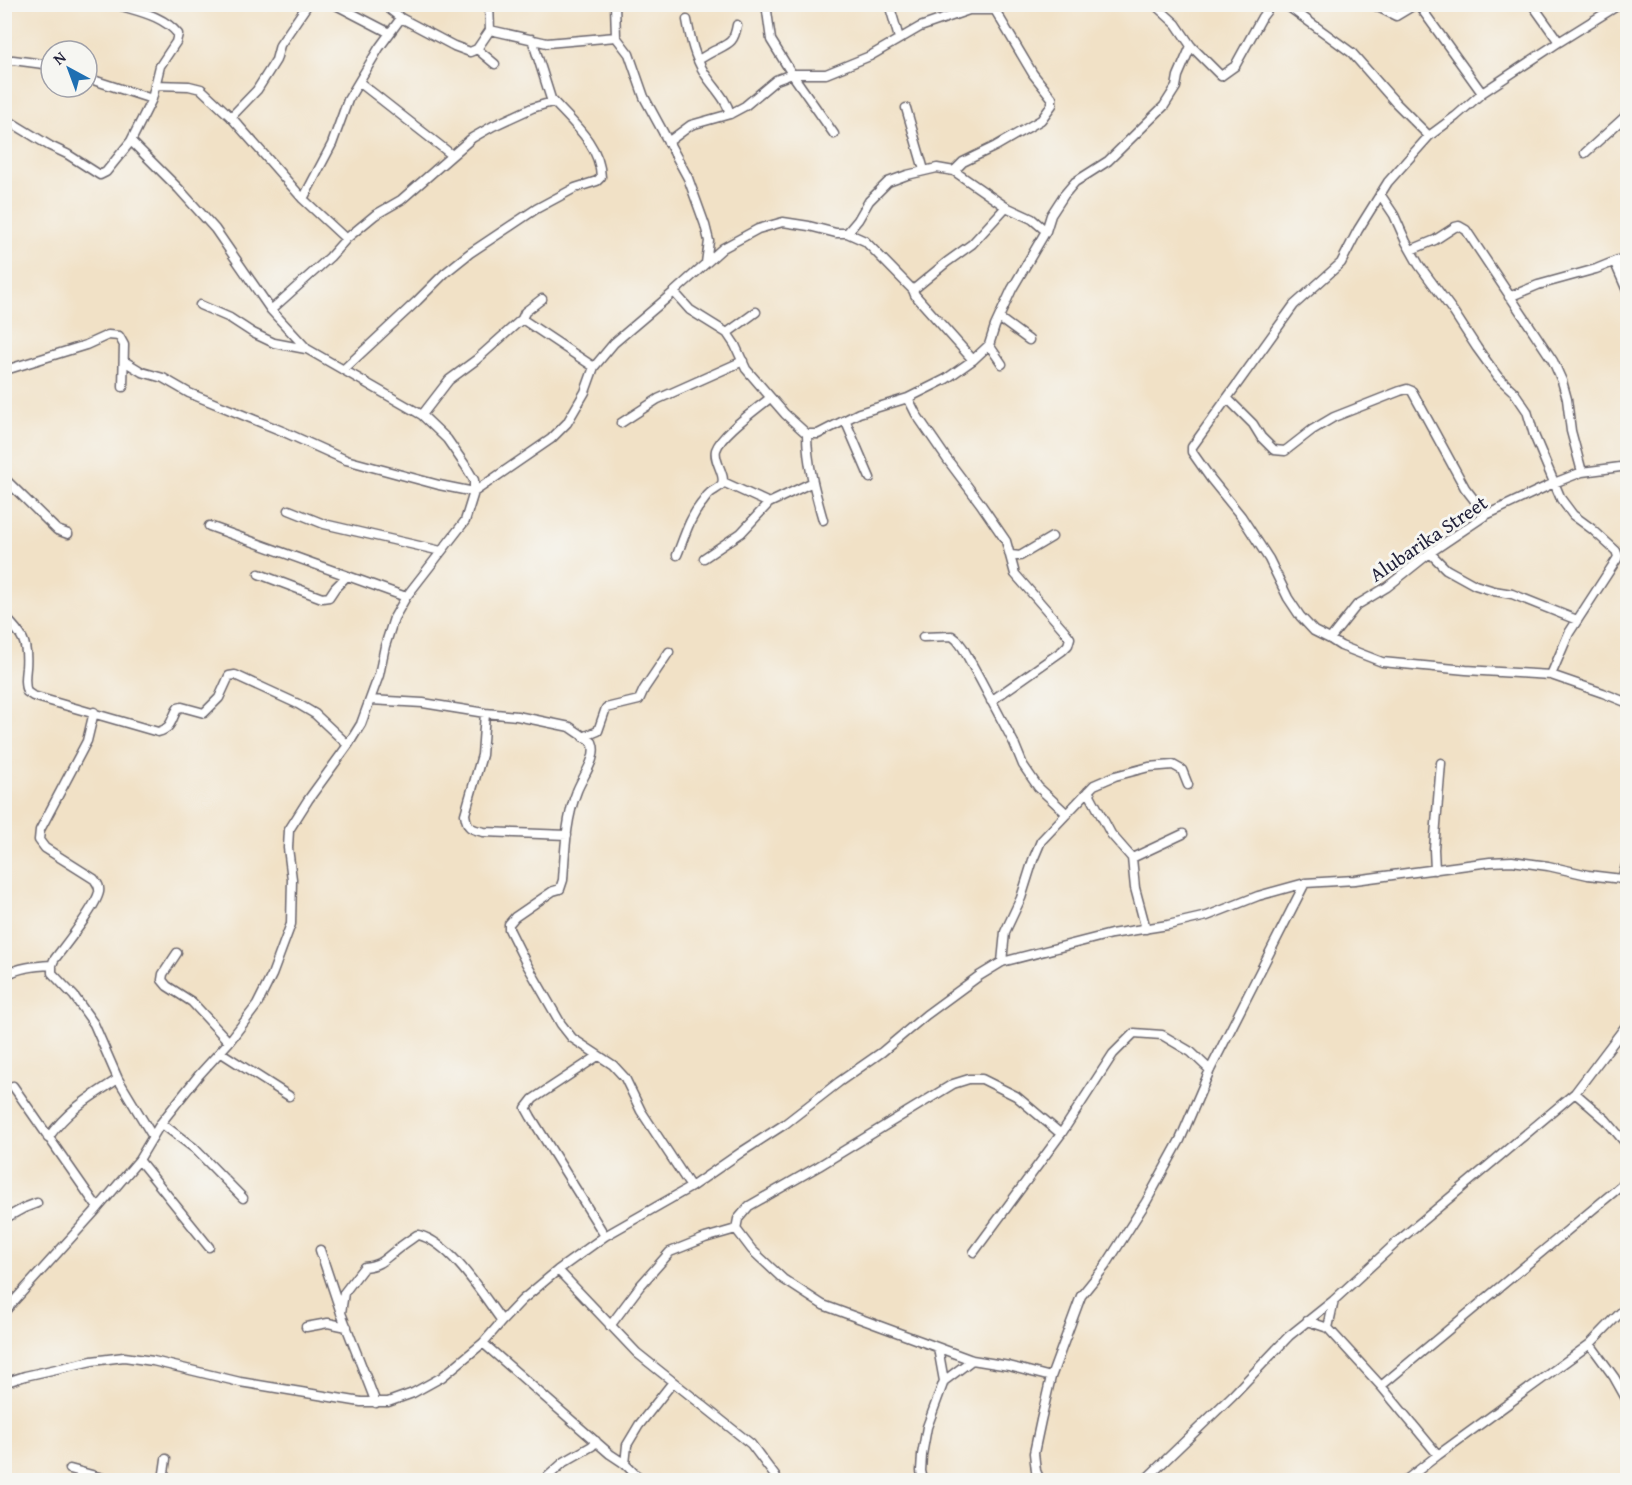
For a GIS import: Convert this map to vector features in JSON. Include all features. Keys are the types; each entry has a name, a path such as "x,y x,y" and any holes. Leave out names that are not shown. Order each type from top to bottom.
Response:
{"street":[{"path":"4,118 100,176 106,172 130,141 152,99 160,66 176,42 178,34 163,20 115,4"},
{"path":"231,117 257,90 276,60 280,45 308,4"},
{"path":"334,4 390,33"},
{"path":"383,4 401,18 470,52 477,49 490,30 489,4"},
{"path":"615,4 616,37 629,54 644,97 688,178 705,225 709,241 706,263"},
{"path":"766,4 771,40 834,134"},
{"path":"889,4 899,38"},
{"path":"1154,4 1176,24 1191,46 1221,76 1235,66 1262,17 1272,4"},
{"path":"1285,4 1352,53 1429,136"},
{"path":"1372,4 1396,16 1417,4 1482,93"},
{"path":"1532,4 1559,42"},
{"path":"1620,4 1482,93 1429,136 1388,182 1358,230 1341,263 1294,305 1192,447 1192,452 1241,516 1269,559 1299,616 1314,631 1341,646 1382,662 1551,675 1628,703"},
{"path":"669,142 691,125 730,114 745,106 776,80 792,74 826,74 870,56 920,27 968,7 999,7 1033,74 1052,98 1052,105 1041,120 963,162 954,171"},
{"path":"303,199 332,144 348,100 379,48 401,18"},
{"path":"687,20 691,44 698,60 706,75 728,104 730,114"},
{"path":"698,60 732,40 737,25"},
{"path":"490,30 547,43 616,37"},
{"path":"343,370 445,273 470,253 536,210 601,177 596,152 552,100 532,39"},
{"path":"674,292 690,310 727,333 746,369 785,414 807,434 818,434 859,412 908,398 946,379 973,360 989,345 1012,289 1064,195 1075,182 1107,161 1164,106 1176,87 1178,76 1191,46"},
{"path":"477,49 495,64"},
{"path":"4,60 39,63"},
{"path":"99,82 152,99"},
{"path":"359,82 452,155"},
{"path":"155,85 189,86 201,89 231,117 303,199 346,239"},
{"path":"271,310 330,257 346,239 375,215 401,200 472,138 493,126 552,100"},
{"path":"906,108 924,170"},
{"path":"1584,153 1628,114"},
{"path":"4,1312 140,1160 161,1123 257,1005 272,975 291,924 292,879 288,848 290,830 361,724 380,675 385,646 394,618 406,597 465,521 474,492 474,480 465,465 447,440 422,415 306,349 271,310 215,229 179,189 130,141"},
{"path":"847,233 869,201 888,182 937,168 954,171 1006,207 1032,219 1046,231"},
{"path":"1380,194 1394,215 1411,250 1477,348 1527,411 1534,435 1554,483 1568,509 1611,545 1618,556 1569,633 1551,675"},
{"path":"913,290 972,244 1006,207"},
{"path":"124,361 142,372 163,378 189,393 346,460 474,492 551,439 567,423 585,392 594,367 614,344 723,248 758,229 783,222 836,233 847,233 865,242 913,290 973,360"},
{"path":"1411,250 1436,240 1455,227 1459,226 1466,230 1553,361 1567,399 1571,430 1582,472"},
{"path":"1509,297 1538,285 1615,263 1628,256"},
{"path":"1615,263 1628,293"},
{"path":"422,415 449,380 476,360 522,319 525,312 542,299"},
{"path":"200,305 230,318 274,343 306,349"},
{"path":"727,333 756,312"},
{"path":"999,318 1029,340"},
{"path":"522,319 594,367"},
{"path":"4,369 86,345 108,335 119,336 124,345 123,387"},
{"path":"989,345 1002,364"},
{"path":"621,423 658,399 743,361"},
{"path":"1227,398 1253,424 1261,437 1274,450 1285,451 1312,430 1334,417 1400,391 1407,389 1412,391 1465,488 1486,515"},
{"path":"677,555 696,511 710,493 723,482 715,460 720,442 770,398"},
{"path":"908,398 916,414 1006,542 1015,574 1070,638 1068,645 1062,651 991,701"},
{"path":"844,420 870,478"},
{"path":"807,434 813,482 823,520"},
{"name":"Alubarika Street","path":"1330,639 1357,605 1387,587 1430,553 1486,515 1582,472 1628,465"},
{"path":"4,478 57,530 68,534"},
{"path":"723,482 769,503"},
{"path":"704,558 741,533 769,503 813,482"},
{"path":"289,510 324,524 441,551"},
{"path":"209,526 406,597"},
{"path":"1011,555 1020,556 1052,537"},
{"path":"1430,553 1446,569 1476,585 1512,594 1577,620"},
{"path":"259,574 322,598 329,597 347,576"},
{"path":"4,616 23,639 27,651 24,684 27,692 159,732 171,724 178,708 204,713 219,698 229,676 235,675 315,714 348,745"},
{"path":"923,637 952,636 957,640 1014,743 1023,765 1038,787 1066,813"},
{"path":"584,737 598,731 606,708 639,700 669,652"},
{"path":"370,700 423,703 518,716 570,727 592,742 595,753 571,809 560,889 553,891 515,917 509,924 509,930 561,1024 572,1038 613,1065 625,1078 641,1111 691,1188"},
{"path":"94,712 87,741 39,830 39,840 45,848 94,879 99,886 99,892 92,906 54,960 52,973 74,996 106,1041 118,1079 153,1137"},
{"path":"485,713 482,755 465,814 467,823 472,830 484,832 567,835"},
{"path":"1435,870 1434,849 1441,763"},
{"path":"1002,962 1005,932 1021,898 1041,841 1094,785 1115,776 1173,765 1182,770 1188,785"},
{"path":"1088,791 1111,834 1132,858 1135,888 1146,929"},
{"path":"1132,858 1183,834"},
{"path":"4,1383 92,1361 124,1358 153,1361 240,1382 361,1402 388,1402 413,1393 442,1377 483,1343 522,1300 558,1270 605,1236 691,1188 785,1124 882,1052 926,1015 1002,962 1111,934 1207,916 1258,896 1305,883 1355,880 1512,861 1588,875 1625,878 1628,859"},
{"path":"1040,1480 1036,1472 1034,1452 1051,1377 1081,1296 1106,1265 1146,1202 1180,1140 1210,1070 1305,883"},
{"path":"177,953 163,974 162,980 167,986 192,1002 229,1042"},
{"path":"4,976 21,969 52,965"},
{"path":"1145,1480 1289,1336 1575,1093 1628,1023"},
{"path":"974,1252 1061,1134 1113,1054 1134,1033 1162,1035 1191,1052 1210,1070"},
{"path":"220,1052 290,1096"},
{"path":"598,1056 533,1099 526,1108 605,1236"},
{"path":"1051,1377 1009,1366 972,1360 823,1305 783,1279 752,1250 736,1229 738,1219 749,1206 953,1084 969,1078 982,1079 1016,1096 1061,1134"},
{"path":"48,1138 60,1121 80,1104 118,1079"},
{"path":"13,1086 98,1209"},
{"path":"1575,1093 1606,1120 1628,1146"},
{"path":"134,1106 147,1108"},
{"path":"161,1123 194,1148 243,1198"},
{"path":"140,1160 208,1247"},
{"path":"1381,1386 1628,1180"},
{"path":"4,1219 37,1203"},
{"path":"610,1326 640,1286 670,1252 736,1229"},
{"path":"341,1313 344,1293 364,1267 375,1266 384,1261 419,1235 435,1243 457,1260 502,1320"},
{"path":"320,1250 346,1327 376,1403"},
{"path":"558,1270 637,1353 751,1444 777,1480"},
{"path":"1328,1328 1334,1300"},
{"path":"1406,1480 1590,1344 1628,1305"},
{"path":"1307,1321 1328,1328 1381,1386 1438,1455"},
{"path":"306,1327 328,1323 346,1327"},
{"path":"483,1343 641,1480"},
{"path":"1590,1344 1614,1377 1628,1402"},
{"path":"923,1480 922,1455 927,1427 944,1381 938,1348"},
{"path":"944,1381 972,1360"},
{"path":"625,1464 627,1445 639,1425 673,1382"},
{"path":"544,1480 564,1462 592,1446 596,1441"},
{"path":"610,1454 627,1445"},
{"path":"163,1480 166,1459"},
{"path":"70,1469 110,1480"}]}
